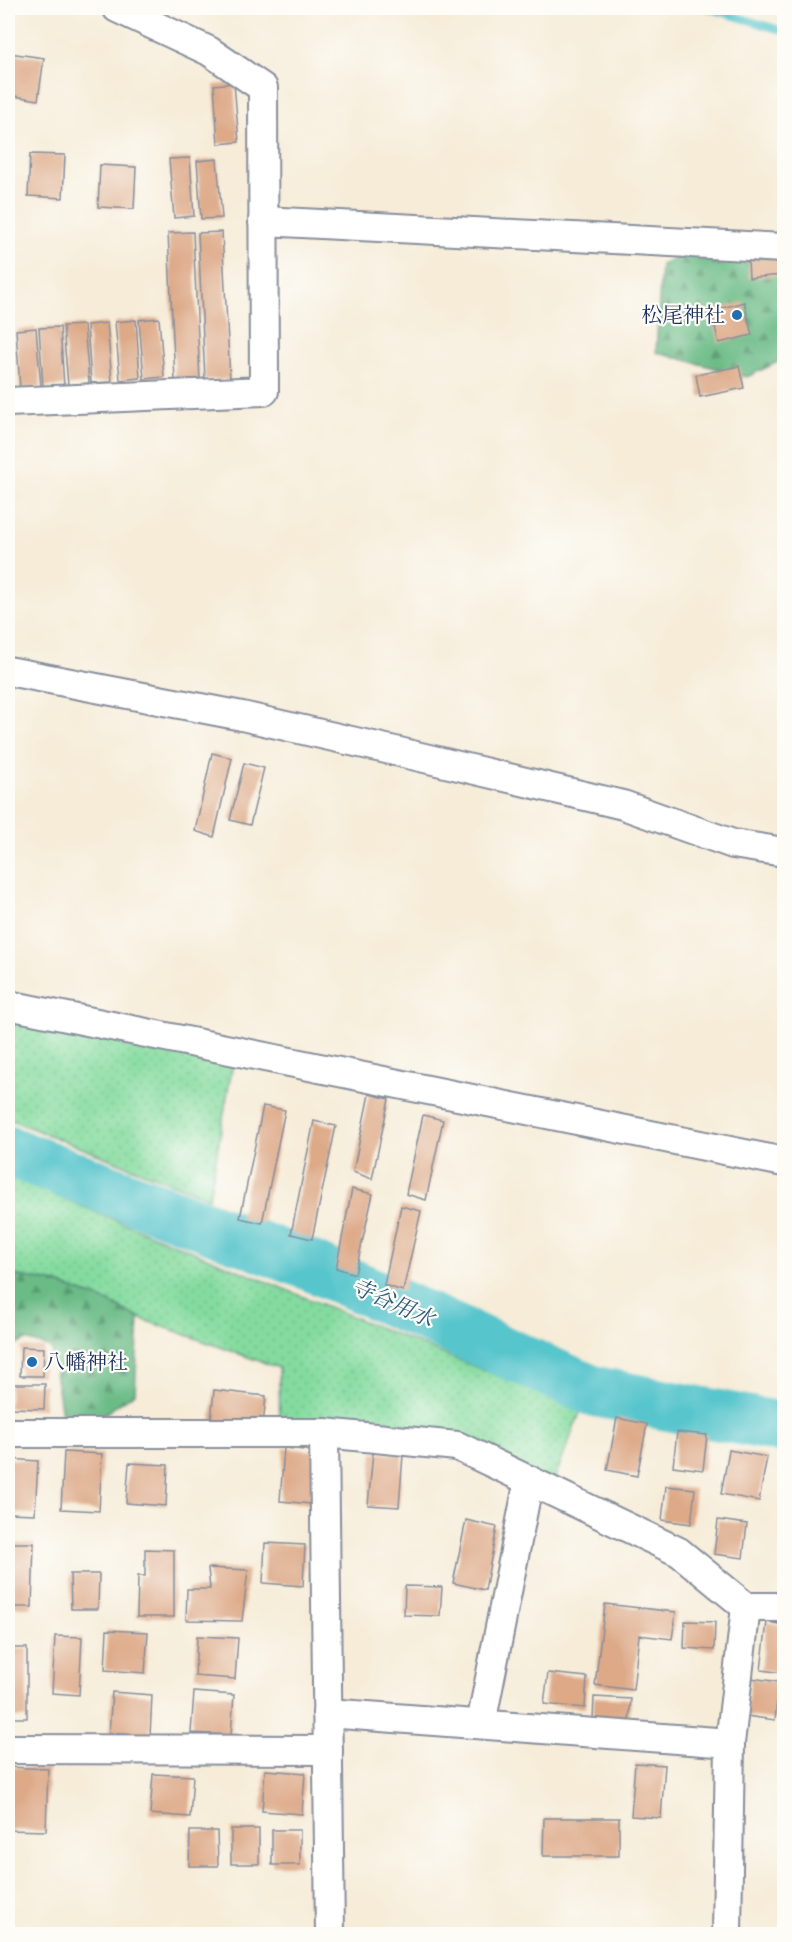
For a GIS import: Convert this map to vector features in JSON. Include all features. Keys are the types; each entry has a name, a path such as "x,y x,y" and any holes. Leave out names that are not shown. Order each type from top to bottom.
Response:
{"street":[{"path":"8,402 264,391 263,88 209,51 117,8"},
{"path":"263,221 784,248"},
{"path":"8,671 242,716 395,751 623,805 733,844 784,852"},
{"path":"8,1005 784,1162"},
{"path":"8,1433 324,1433 457,1446 679,1552 746,1607 784,1607"},
{"path":"324,1433 330,1935"},
{"path":"481,1724 529,1480"},
{"path":"727,1935 730,1743 746,1607"},
{"path":"327,1713 730,1743"},
{"path":"8,1749 328,1750"}],"green space":[{"path":"701,244 784,248 784,359 747,377 656,352 661,265"},
{"path":"8,1005 235,1051 209,1198 8,1119"},
{"path":"8,1176 581,1410 550,1491 432,1444 280,1433 279,1368 139,1318 109,1302 52,1282 8,1274"},
{"path":"8,1274 52,1282 109,1302 139,1318 135,1393 94,1421 62,1415 51,1348 26,1340 8,1349"}],"building":[{"path":"9,53 44,58 38,100 8,95"},
{"path":"234,83 239,142 218,144 214,85"},
{"path":"30,154 65,155 63,198 28,196"},
{"path":"190,158 194,216 174,218 169,159"},
{"path":"217,159 222,218 201,219 197,161"},
{"path":"100,165 136,167 134,209 98,207"},
{"path":"193,232 200,380 175,381 168,233"},
{"path":"222,232 230,379 205,380 198,233"},
{"path":"781,257 782,275 749,278 748,260"},
{"path":"744,302 752,335 719,343 711,311"},
{"path":"159,318 164,377 144,379 139,320"},
{"path":"136,320 140,378 120,380 115,322"},
{"path":"107,323 112,382 91,383 87,325"},
{"path":"84,325 89,383 68,385 63,326"},
{"path":"60,327 64,386 43,387 39,328"},
{"path":"36,328 41,387 20,389 16,330"},
{"path":"739,366 744,388 700,397 696,375"},
{"path":"212,753 232,758 214,837 195,831"},
{"path":"244,763 264,768 250,825 230,820"},
{"path":"369,1094 389,1099 372,1179 353,1172"},
{"path":"263,1106 285,1110 262,1223 240,1218"},
{"path":"423,1115 443,1120 426,1200 406,1194"},
{"path":"314,1121 336,1126 312,1239 291,1234"},
{"path":"352,1189 373,1194 355,1274 336,1268"},
{"path":"401,1206 421,1211 403,1291 384,1285"},
{"name":"八幡神社","path":"21,1347 44,1348 43,1376 20,1376"},
{"path":"10,1384 45,1384 44,1409 9,1408"},
{"path":"214,1390 266,1396 263,1426 211,1421"},
{"path":"617,1418 647,1424 637,1476 607,1470"},
{"path":"677,1432 707,1435 703,1470 673,1466"},
{"path":"284,1448 315,1451 311,1504 280,1501"},
{"path":"729,1450 767,1457 759,1501 721,1494"},
{"path":"64,1452 102,1454 99,1511 61,1509"},
{"path":"373,1452 403,1455 399,1507 368,1505"},
{"path":"8,1459 38,1461 35,1514 8,1513"},
{"path":"129,1463 168,1465 166,1506 126,1503"},
{"path":"666,1486 695,1489 691,1524 662,1520"},
{"path":"466,1520 497,1527 485,1590 453,1583"},
{"path":"718,1520 747,1524 743,1558 714,1554"},
{"path":"8,1543 34,1543 32,1607 8,1607"},
{"path":"265,1543 305,1545 303,1586 263,1583"},
{"path":"145,1549 174,1550 174,1617 137,1617 138,1576 145,1576"},
{"path":"208,1568 248,1570 242,1621 186,1620 187,1589 210,1589"},
{"path":"70,1574 99,1574 98,1609 71,1609"},
{"path":"405,1586 442,1587 440,1616 404,1615"},
{"path":"605,1604 676,1612 672,1639 639,1635 633,1690 595,1685"},
{"path":"685,1621 715,1622 714,1650 684,1648"},
{"path":"767,1622 784,1625 784,1673 761,1670"},
{"path":"107,1630 148,1632 145,1673 105,1670"},
{"path":"55,1636 82,1637 79,1695 52,1693"},
{"path":"197,1636 238,1638 235,1679 195,1676"},
{"path":"8,1648 27,1648 27,1718 8,1718"},
{"path":"548,1673 587,1677 585,1708 544,1704"},
{"path":"751,1678 779,1682 775,1720 746,1716"},
{"path":"112,1692 152,1695 150,1736 109,1733"},
{"path":"194,1692 234,1695 231,1735 191,1733"},
{"path":"594,1697 631,1699 629,1722 593,1720"},
{"path":"635,1763 665,1765 661,1818 631,1816"},
{"path":"8,1767 48,1769 46,1831 8,1830"},
{"path":"265,1770 305,1773 302,1814 262,1811"},
{"path":"153,1774 193,1776 190,1817 150,1814"},
{"path":"544,1818 619,1818 619,1856 543,1856"},
{"path":"231,1829 259,1829 259,1864 231,1864"},
{"path":"272,1830 300,1830 300,1865 272,1865"},
{"path":"190,1831 217,1831 218,1866 189,1866"}],"waterway":[{"path":"708,8 784,31"},
{"name":"寺谷用水","path":"8,1151 311,1266 593,1391 784,1428"}],"place":[{"name":"松尾神社","path":"737,315"},
{"name":"八幡神社","path":"32,1362"}]}
